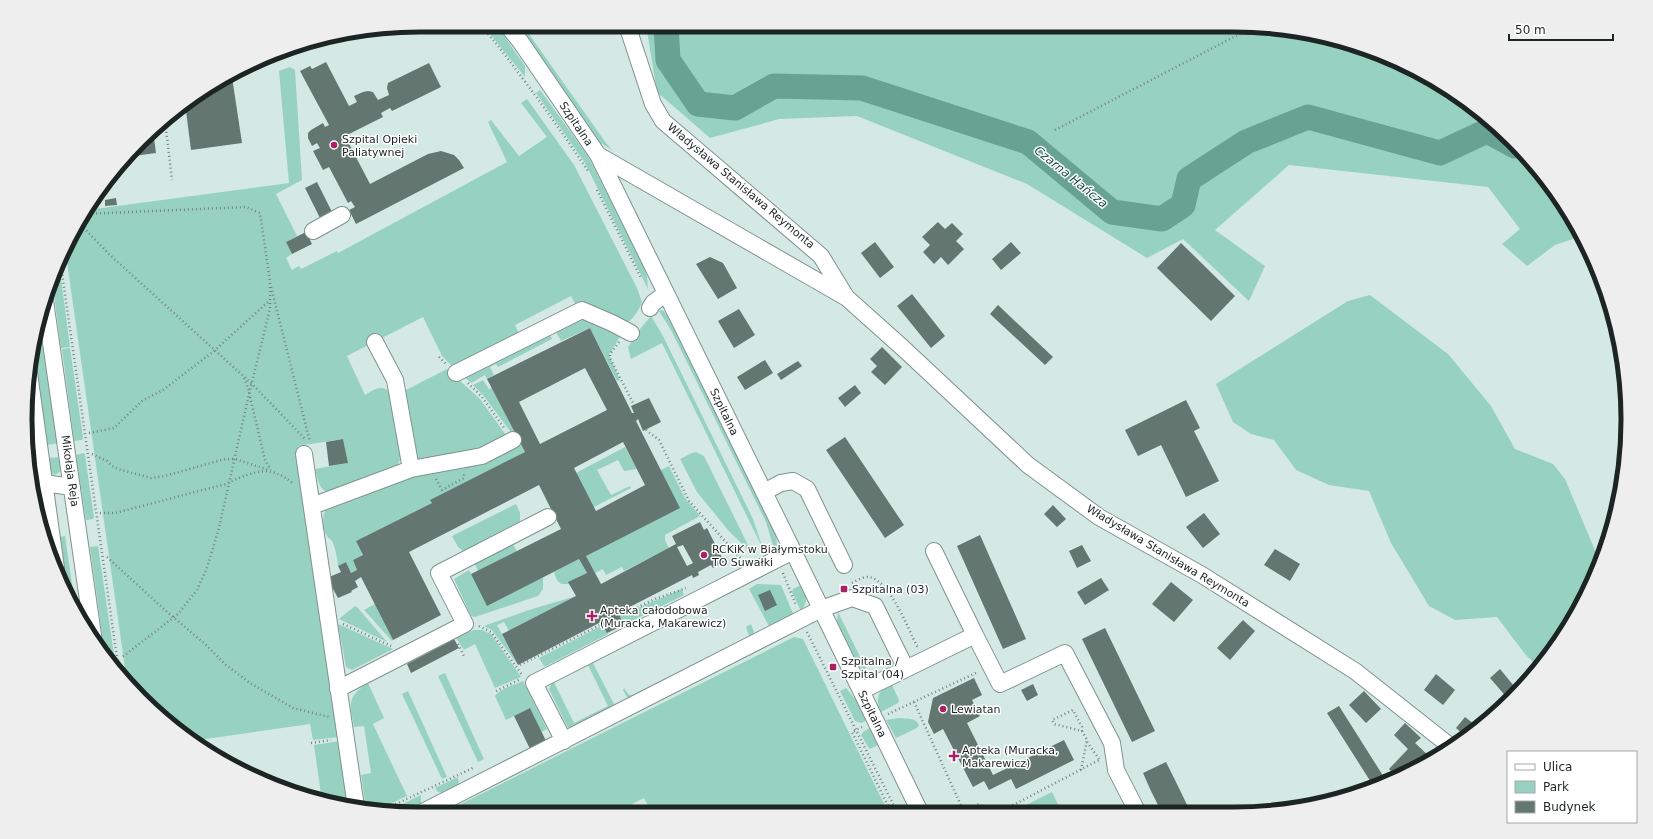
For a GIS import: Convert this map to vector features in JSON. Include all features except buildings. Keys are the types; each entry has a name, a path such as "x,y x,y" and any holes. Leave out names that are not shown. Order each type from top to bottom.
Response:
{"street":[{"name":"Szpitalna","path":"513,32 598,155 918,807"},
{"name":"Władysława Stanisława Reymonta","path":"629,32 653,104 663,121 822,256 847,298"},
{"name":"Władysława Stanisława Reymonta","path":"598,155 847,298 1028,465 1099,517 1202,575 1355,671 1447,743"},
{"path":"313,231 342,215"},
{"path":"650,308 653,303 665,294"},
{"path":"456,373 582,310 629,332"},
{"name":"Mikołaja Reja","path":"47,314 92,626"},
{"path":"376,342 395,380 411,469"},
{"path":"32,413 40,497"},
{"path":"312,506 411,469 482,456 514,440"},
{"path":"304,454 355,802"},
{"path":"764,492 781,482 793,481 807,489 844,565"},
{"path":"38,484 72,488"},
{"path":"40,501 72,488"},
{"path":"338,689 465,624 439,573 548,517"},
{"path":"564,741 534,684 759,562 793,551"},
{"path":"934,551 1000,684 1065,653 1112,743 1116,770 1135,807"},
{"path":"433,807 821,609 852,598 875,606 906,669"},
{"path":"861,691 976,635"}],"path":[{"path":"487,32 495,40 589,172"},
{"path":"1055,130 1243,32"},
{"path":"166,127 172,180"},
{"path":"595,186 643,283"},
{"path":"83,227 110,255 252,384 310,444 270,281 260,213 246,207 91,214"},
{"path":"62,270 118,662"},
{"path":"121,658 173,617 197,590 207,568 219,528 270,309 270,281"},
{"path":"89,433 114,428 142,401 163,390 214,351 270,300"},
{"path":"629,332 610,354 610,358 634,405"},
{"path":"439,357 482,397 514,440"},
{"path":"243,376 249,394 265,460 272,471"},
{"path":"646,430 659,440 689,501 738,553 759,562 802,619 894,807"},
{"path":"92,454 118,469 151,478 165,476 225,460 235,459 272,471 298,487"},
{"path":"439,485 442,490 464,478 465,459"},
{"path":"100,513 114,513 226,484 261,471 272,471"},
{"path":"107,558 204,643 226,665 250,684 293,708 343,719"},
{"path":"619,616 682,589"},
{"path":"336,621 397,649"},
{"path":"520,665 602,624"},
{"path":"475,627 479,626 491,632 524,678"},
{"path":"457,644 464,656"},
{"path":"889,807 852,732 991,666"},
{"path":"914,702 962,807"},
{"path":"1082,731 1054,724 1052,720 1073,710 1082,727 1082,731 1087,741 1099,760"},
{"path":"311,743 346,738"},
{"path":"1081,770 1087,741"},
{"path":"1010,807 1104,758"},
{"path":"392,806 477,766"},
{"path":"973,807 979,804 984,807"}],"green space":[{"path":"489,32 502,33 525,66 525,77"},
{"path":"647,32 1234,32 1284,35 1334,45 1382,61 1449,97 1508,145 1556,204 1576,238 1555,245 1527,266 1502,244 1520,229 1488,187 1289,165 1215,230 1265,266 1249,301 1183,239 1147,258 1027,184 857,116 779,119 710,138 657,92"},
{"path":"529,34 612,150 596,140 525,36"},
{"path":"290,67 295,70 302,180 276,194 297,236 286,242 292,254 286,258 292,270 299,266 301,269 337,251 338,253 507,162 488,122 491,120 519,156 547,137 521,103 527,99 574,165 637,288 642,302 631,320 625,324 577,307 571,296 515,325 520,336 454,368 442,356 423,317 347,356 365,395 381,388 384,388 390,392 402,455 396,469 333,493 322,488 318,482 315,469 348,463 343,439 298,446 338,737 313,740 310,724 201,740 145,694 126,672 67,259 94,209 289,183 279,71"},
{"path":"540,90 588,156 645,269 648,289 585,163 536,93"},
{"path":"60,273 70,347 61,348 54,293"},
{"path":"1370,295 1448,354 1491,406 1515,449 1553,464 1565,479 1597,554 1592,568 1569,613 1556,635 1534,663 1525,654 1497,617 1455,620 1429,606 1391,543 1369,491 1329,485 1296,470 1274,440 1251,434 1233,422 1216,384 1348,301"},
{"path":"659,311 664,311 668,317 776,535 777,545 774,549 766,522 672,332"},
{"path":"583,316 622,333 609,355 620,380 617,381 590,328 561,341 554,328"},
{"path":"651,316 663,336 753,519 763,549 662,343 631,359 628,347"},
{"path":"548,330 552,339 498,367 496,364 490,367 494,375 487,379 485,375 471,383 461,374"},
{"path":"42,331 59,443 47,445 35,367"},
{"path":"70,348 83,437 82,440 74,441 62,349"},
{"path":"447,369 480,399 508,438 498,444 420,462 415,456 402,392"},
{"path":"483,380 489,389 492,388 516,434 513,435 483,395 473,385"},
{"path":"520,443 525,452 431,500 432,503 356,541 363,555 353,560 357,570 351,573 346,562 338,566 332,541 326,535 324,528 323,517 327,507 378,488"},
{"path":"625,447 637,469 624,471 618,460 597,470 611,495 630,486 631,488 594,507 576,473"},
{"path":"696,452 704,456 749,547 747,549 728,530 697,492 680,459"},
{"path":"84,453 94,517 93,519 86,520 76,455"},
{"path":"61,457 60,472 54,475 50,471 49,458"},
{"path":"669,466 685,498 700,516 665,535 665,540 669,548 624,571 622,567 606,575 603,569 595,573 586,556 661,470"},
{"path":"516,504 520,513 520,523 464,552 458,547 452,536"},
{"path":"65,536 73,594 66,577 59,537"},
{"path":"512,543 517,551 478,571 474,562"},
{"path":"98,546 115,658 103,644 90,547"},
{"path":"579,559 587,573 569,582 569,584 561,584 557,580 554,572"},
{"path":"469,570 471,574 543,578 543,589 538,596 475,617 471,616 454,579"},
{"path":"757,584 781,585 794,616 770,628 749,589"},
{"path":"801,585 805,592 806,601 801,611 792,592 793,589"},
{"path":"682,589 684,595 624,625 619,616"},
{"path":"576,596 509,631 504,622 497,625 518,665 492,630 484,626 529,610"},
{"path":"375,604 393,640 392,641 364,610"},
{"path":"355,606 358,608 387,642 339,619"},
{"path":"838,612 868,673 862,670 857,662 837,621"},
{"path":"338,624 393,649 352,670 346,667"},
{"path":"751,624 754,636 630,699 623,690 624,688 629,695 632,695 749,636 746,627"},
{"path":"603,625 608,634 546,666 544,666 539,658"},
{"path":"474,630 482,630 491,634 521,677 495,688 475,644 464,650 456,638"},
{"path":"794,637 803,639 886,807 649,807 644,798 632,804 634,807 455,807"},
{"path":"593,663 615,706 573,727 568,727 549,689 553,680 574,723 608,706 588,665"},
{"path":"445,673 484,759 478,762 438,676"},
{"path":"523,681 547,729 541,732 530,708 506,720 495,696 504,689"},
{"path":"368,683 384,718 373,724 407,796 387,805 365,803 361,775 371,773 364,726 354,727 351,712 351,702 353,697"},
{"path":"891,683 899,700 898,703 881,712 878,703 879,695 883,689"},
{"path":"846,688 862,708 868,720 861,723 855,721 840,691"},
{"path":"408,691 447,777 442,779 402,694"},
{"path":"899,718 916,721 919,725 917,728 896,738 886,720"},
{"path":"871,727 880,744 870,749 861,735"},
{"path":"340,741 349,801 321,794 314,745"},
{"path":"458,777 459,786 444,793 438,792 435,788"},
{"path":"1052,792 1059,807 1022,807"},
{"path":"421,795 421,804 417,807 398,806"}],"waterway":[{"name":"Czarna Hańcza","path":"666,32 668,60 698,104 735,108 774,86 862,88 1028,142 1112,212 1162,219 1183,205 1189,179 1246,142 1308,117 1440,153 1487,131 1500,138"}],"place":[{"name":"Szpital Opieki Paliatywnej","path":"334,145"},
{"name":"RCKiK w Białymstoku TO Suwałki","path":"704,555"},
{"name":"Szpitalna (03)","path":"844,589"},
{"name":"Apteka całodobowa (Muracka, Makarewicz)","path":"592,616"},
{"name":"Szpitalna / Szpital (04)","path":"833,667"},
{"name":"Lewiatan","path":"943,709"},
{"name":"Apteka (Muracka, Makarewicz)","path":"954,756"}]}
